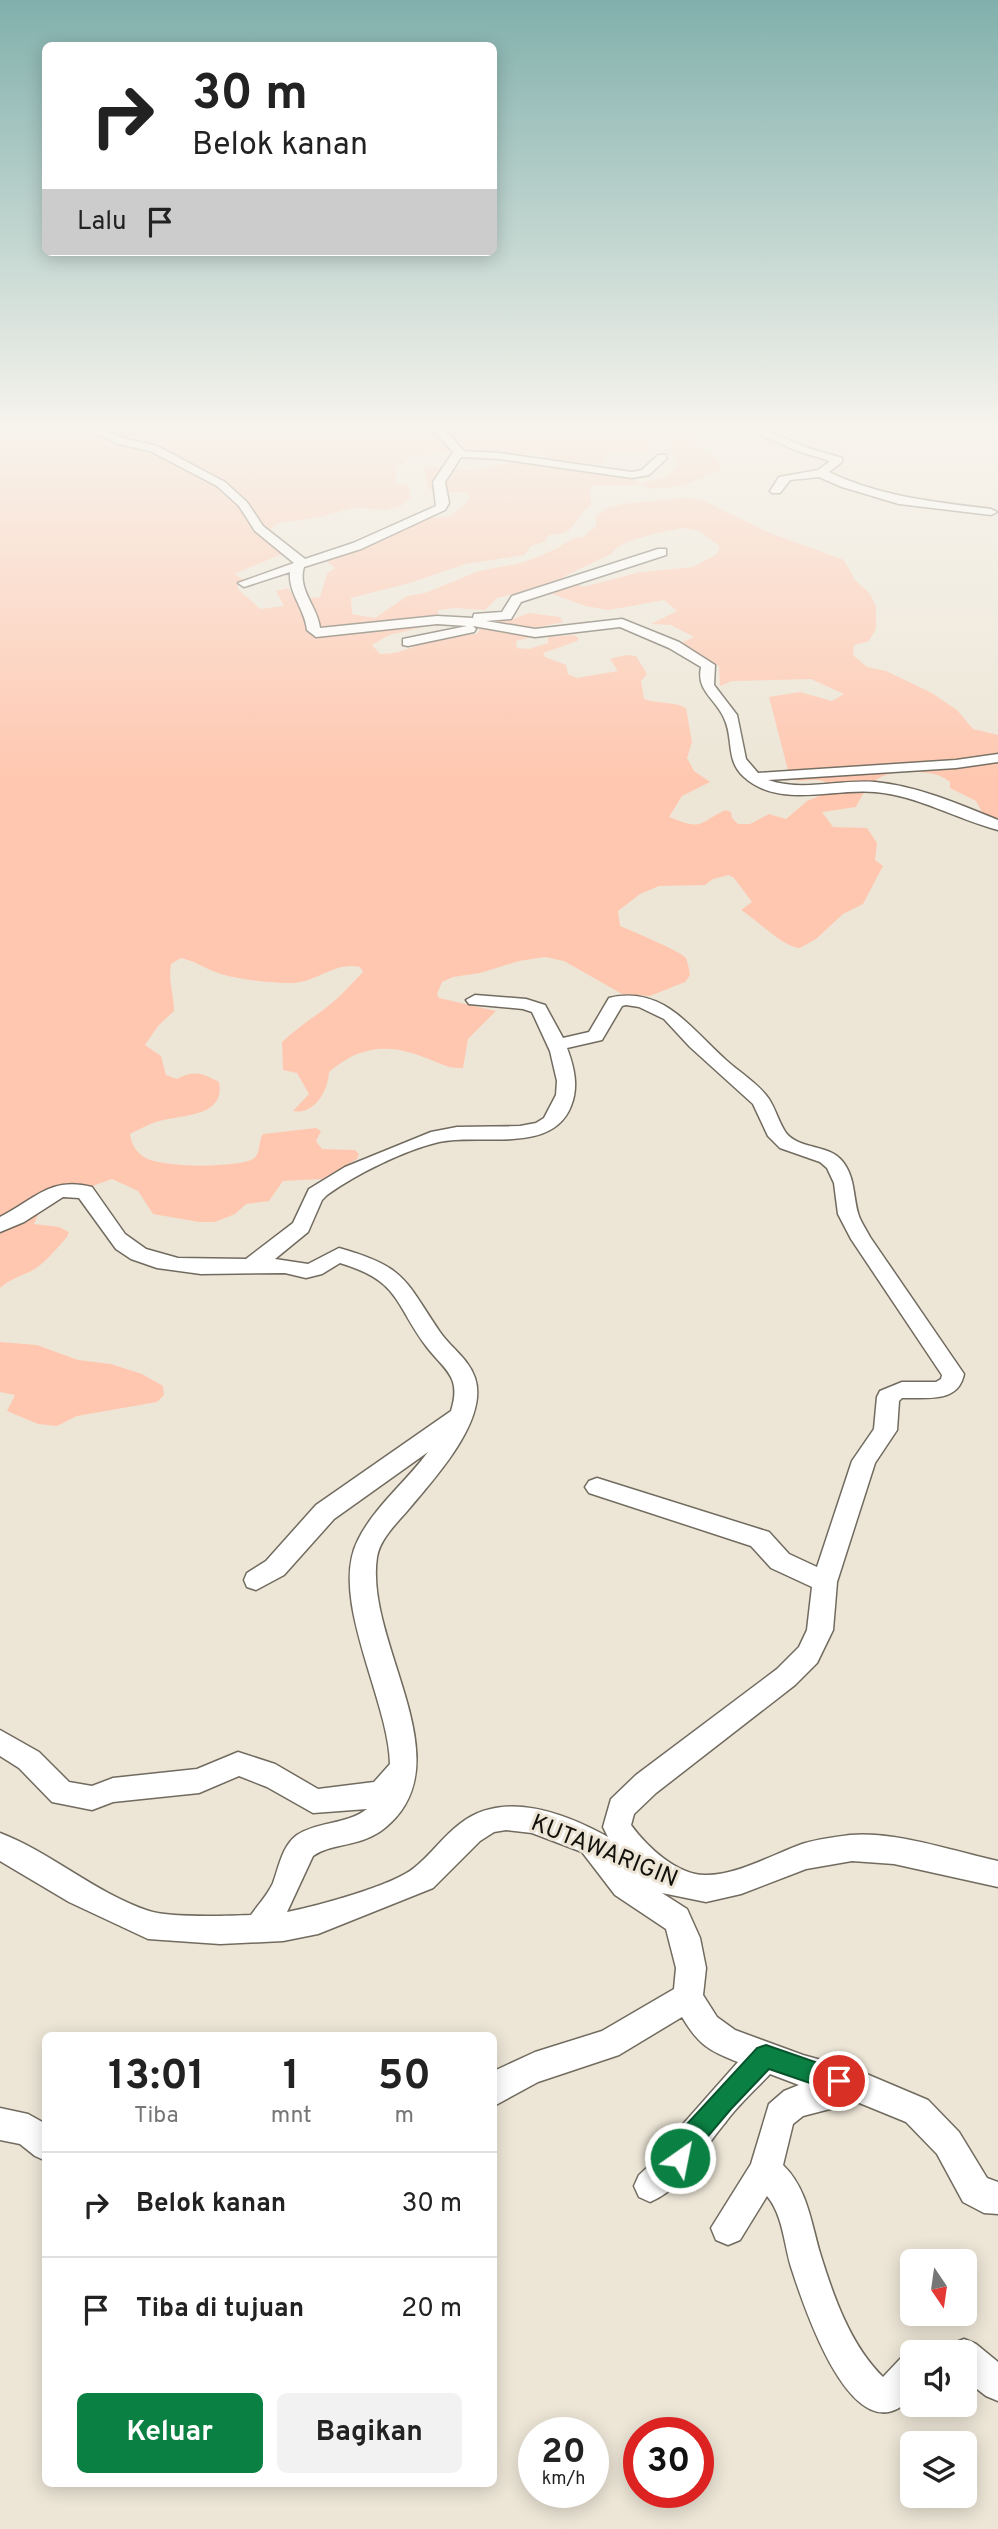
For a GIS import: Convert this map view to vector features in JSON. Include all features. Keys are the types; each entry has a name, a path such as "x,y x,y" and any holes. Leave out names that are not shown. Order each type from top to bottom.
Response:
{"street":[{"path":"279,543 293,553 300,563"},
{"path":"244,583 365,543"},
{"path":"300,563 295,572 295,585 312,610 314,630 321,634 503,617 509,613 516,599 662,552"},
{"path":"449,620 535,633 622,623 694,654 708,665 705,680 731,717 737,737 734,749 737,758 752,777 779,789 847,786 896,791 998,825"},
{"path":"408,642 484,626"},
{"path":"752,777 956,764 998,758"},
{"path":"251,1267 301,1227 310,1201 320,1189 341,1177 417,1143 456,1133 530,1130 550,1123 568,1086 556,1044 537,1007 475,1000"},
{"path":"556,1044 595,1037 603,1032 615,1002 620,1000 643,1002 670,1015 696,1043 761,1101 778,1136 787,1144 827,1158 835,1164 844,1183 848,1214 861,1239 953,1374 951,1382 939,1390 897,1391 888,1397 885,1430 864,1461 825,1582 820,1630 808,1655 786,1677 673,1762 621,1808 617,1827 622,1838 661,1872 683,1885"},
{"path":"0,1225 17,1219 63,1190 85,1192 123,1244 138,1254 167,1263 289,1266 306,1271 316,1269 339,1255 366,1262 382,1271 408,1294 435,1343 465,1379 463,1412 448,1441 369,1541 364,1558 366,1600 376,1651 399,1728 402,1782 393,1800 379,1816 356,1831 309,1843 300,1851 284,1891 259,1928"},
{"path":"256,1580 275,1568 325,1512 401,1460 463,1412"},
{"path":"597,1487 760,1539 780,1562 825,1582"},
{"path":"0,1742 29,1760 62,1793 92,1798 113,1790 199,1781 238,1764 264,1772 303,1792 313,1801 335,1800 373,1796 386,1790 403,1768"},
{"name":"KUTAWARIGIN","path":"0,1846 79,1892 148,1925 220,1930 283,1927 318,1920 391,1894 424,1879 470,1832 488,1821 506,1817 532,1820 587,1840 657,1879 706,1889 741,1881 805,1856 852,1849 894,1851 998,1874"},
{"path":"587,1840 625,1886 677,1919 685,1938 691,1968 688,1998 714,2036 803,2071 858,2086 917,2111 948,2143 975,2190 984,2197 998,2198"},
{"path":"497,2089 511,2077 533,2066 582,2054 612,2043 688,1998"},
{"path":"650,2186 680,2158 695,2134 722,2101 766,2056"},
{"path":"728,2228 765,2171 780,2115 795,2102 858,2086"},
{"path":"0,2124 28,2130 42,2142"},
{"path":"765,2171 785,2192 794,2209 803,2250 824,2312 856,2371 878,2397 889,2396 900,2384"},
{"path":"977,2367 998,2384"}],"shaded area":[{"path":"0,543 273,543 282,554 234,574 245,580 238,585 238,589 260,609 284,606 276,591 288,588 296,600 320,597 327,574 335,568 325,560 367,543 540,543 531,546 524,555 465,564 410,583 351,598 352,614 375,618 407,596 425,593 479,571 521,563 566,543 626,543 611,554 563,577 583,587 640,572 693,567 717,554 720,546 716,543 798,543 844,560 855,580 870,594 876,607 876,629 869,641 854,645 853,655 867,667 886,671 932,693 957,710 973,729 998,735 998,819 982,812 976,801 950,788 950,782 946,779 919,772 897,772 881,777 868,788 856,807 822,812 833,827 867,828 877,843 875,860 883,866 863,904 843,914 816,939 800,948 779,939 741,910 752,902 729,875 713,879 705,885 659,886 640,894 618,911 620,926 686,958 690,975 685,982 650,996 622,994 564,961 545,957 453,977 442,982 437,994 439,998 496,1011 468,1039 463,1068 448,1067 400,1050 375,1049 352,1056 329,1072 326,1087 319,1100 308,1109 293,1111 309,1094 297,1073 283,1070 282,1042 341,995 363,972 360,967 341,967 297,983 287,983 229,976 181,958 171,964 174,1011 158,1026 145,1045 161,1056 166,1075 177,1079 193,1074 208,1076 219,1082 219,1094 208,1109 156,1122 130,1134 139,1153 153,1161 181,1165 231,1164 256,1157 263,1134 316,1128 321,1131 316,1141 322,1149 355,1150 359,1154 357,1159 322,1179 283,1181 269,1201 246,1204 235,1214 215,1222 153,1214 138,1191 112,1179 87,1188 63,1184 40,1210 34,1224 59,1227 69,1232 67,1237 40,1265 0,1288","holes":["536,588 585,606 609,610 664,600 677,611 651,624 671,625 694,637 681,643 719,666 720,686 732,681 811,679 844,694 832,701 800,692 769,697 790,778 828,783 824,794 807,801 786,819 769,814 750,824 738,824 732,818 731,812 725,810 699,824 688,824 669,817 682,796 710,782 694,771 687,758 692,742 686,708 644,699 641,681 647,674 636,656 626,655 610,659 618,671 577,678 568,674 566,665 545,657 543,653 577,641 579,639 575,635 548,637 548,643 529,649 517,648 516,641 532,637 529,629 563,622 560,617 529,613 513,619 484,622 477,634 438,639 388,654 380,654 372,645 389,635 437,624 438,610 485,610 497,598"]},
{"path":"0,1342 37,1345 78,1360 111,1364 142,1374 163,1386 164,1395 157,1402 77,1416 57,1426 38,1424 7,1411 15,1395 0,1392"}],"route":[{"path":"680,2158 695,2134 722,2101 766,2056 803,2071 839,2081"}]}
